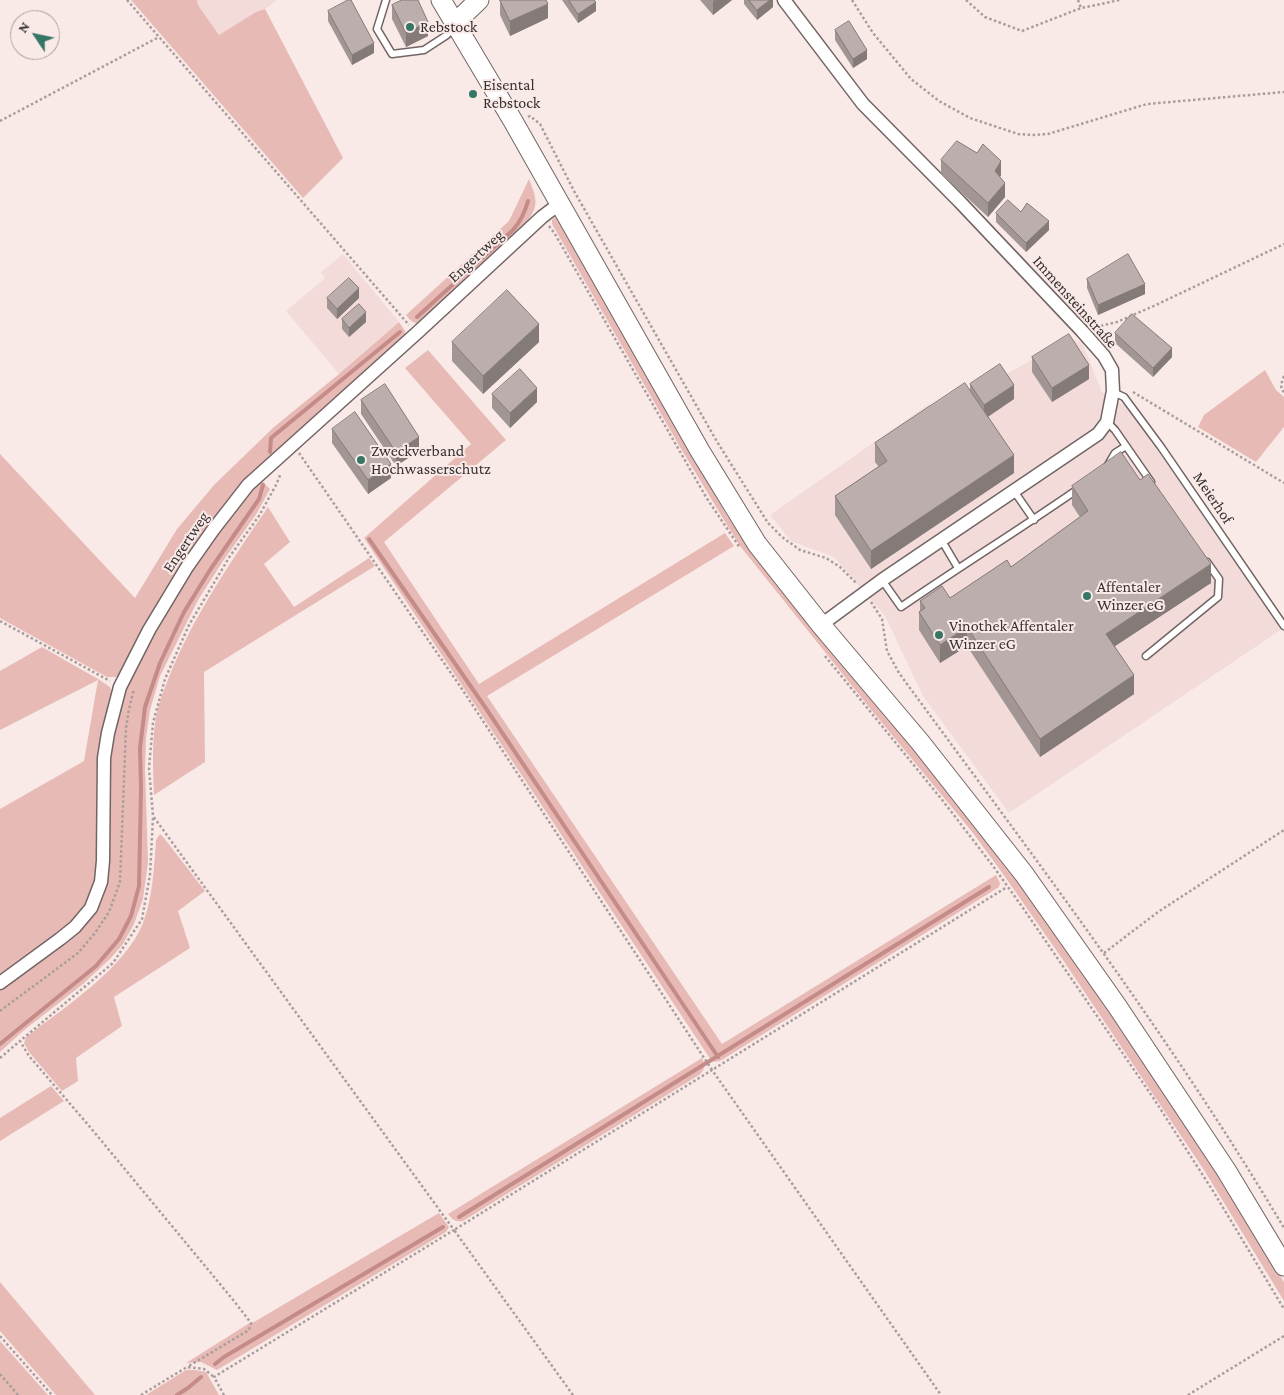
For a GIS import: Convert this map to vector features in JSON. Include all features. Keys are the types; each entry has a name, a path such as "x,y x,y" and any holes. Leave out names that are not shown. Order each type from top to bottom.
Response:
{"main road":[{"path":"441,0 513,121 700,451 757,544 820,625 920,742 1024,874 1117,1006 1226,1170 1284,1266"},
{"path":"455,23 479,0"}],"street":[{"name":"Immensteinstraße","path":"784,0 863,104 960,202 1104,356 1112,370 1112,391 1107,422"},
{"name":"Engertweg","path":"0,983 75,927 91,908 101,882 103,861 104,758 108,733 120,687 149,630 187,567 213,530 248,485 559,204"},
{"path":"820,625 882,580 1098,434 1107,422"}],"lane":[{"path":"386,0 377,29 392,54 424,50 447,35 455,23"},
{"name":"Meierhof","path":"1112,391 1124,397 1161,447 1284,626"},
{"path":"1107,422 1115,430 1156,488"},
{"path":"1105,470 1116,453 1126,446"},
{"path":"882,580 901,607 1034,520 1082,486"},
{"path":"1014,491 1034,520"},
{"path":"942,541 958,568"},
{"path":"1146,656 1218,597 1219,579 1203,557"}],"path":[{"path":"127,0 416,334"},
{"path":"852,0 873,33 911,79 939,101 970,118 1018,134 1033,136 1048,134 1148,104 1284,92"},
{"path":"966,0 985,17 1022,31 1080,8 1120,0"},
{"path":"1078,0 1080,8"},
{"path":"0,121 159,37"},
{"path":"513,121 530,116 540,124 574,191 716,440 768,523 782,538 800,550 826,558 840,567 865,592 882,619 887,651 899,673 1104,953 1177,1058 1246,1163 1284,1228"},
{"path":"542,218 555,234 706,497 744,554"},
{"path":"1082,331 1117,322 1150,308 1284,244"},
{"path":"1284,376 1281,384 1281,389 1284,392"},
{"path":"1112,391 1130,390 1284,483"},
{"path":"293,444 462,689 712,1070 941,1395"},
{"path":"0,1058 113,963 142,919 150,875 153,816 149,768 153,722 165,679 189,625 230,556 259,516 283,469"},
{"path":"0,621 120,687"},
{"path":"822,652 944,801 1023,908 1214,1191 1284,1309"},
{"path":"0,1011 78,953 109,912 120,882 126,728 128,710 135,686"},
{"path":"153,816 573,1395"},
{"path":"1104,953 1158,912 1284,830"},
{"path":"214,1377 1007,887"},
{"path":"20,1040 29,1056 90,1126 251,1323 248,1330 141,1395"},
{"path":"0,1336 52,1395"},
{"path":"1188,1395 1284,1336"},
{"path":"187,1367 204,1369 214,1377 222,1394"},
{"path":"0,1374 18,1395"}],"shaded area":[{"path":"131,0 197,0 198,5 219,35 256,12 265,9 343,158 303,198"},
{"path":"197,0 277,0 265,9 256,12 219,35 198,5"},
{"path":"529,179 535,205 532,215 523,228 422,322 415,323 411,321 406,315 509,221"},
{"path":"555,217 559,219 727,516 754,554 847,671 974,821 1031,898 1131,1042 1232,1196 1284,1282 1284,1301 1204,1170 1003,874 973,833 740,546 680,447 552,224 552,220"},
{"path":"343,254 399,322 339,374 286,311 325,278 321,272"},
{"path":"399,322 405,331 404,338 260,467 121,674 116,677 107,677 0,618 0,454 135,598 177,529 214,485 274,427"},
{"path":"1070,339 1082,342 1102,392 1127,407 1282,629 1009,813 923,696 885,616 834,557 791,541 770,515 929,404 939,411"},
{"path":"428,350 506,440 384,542 479,684 725,533 734,546 487,696 722,1044 996,875 1000,883 999,887 720,1061 714,1062 711,1060 364,538 471,444 405,368"},
{"path":"1265,370 1276,390 1284,397 1284,427 1256,462 1198,427 1204,415"},
{"path":"259,478 270,489 257,513 198,600 160,676 150,710 146,738 145,769 148,862 143,899 134,924 123,944 111,958 83,984 23,1031 0,1052 0,988 95,907 110,739 130,675 192,566"},
{"path":"268,507 290,542 264,564 294,607 369,558 375,566 204,672 205,762 154,795 153,750 155,723 159,703 166,684 203,607"},
{"path":"42,647 110,687 113,695 97,878 86,905 72,923 43,947 0,975 0,809 84,761 98,680 0,730 0,671"},
{"path":"160,834 205,891 178,911 190,948 114,997 122,1026 76,1058 78,1081 62,1091 29,1052 24,1043 26,1037 92,986 122,956 134,940 143,923 149,902 156,840"},
{"path":"702,1058 704,1067 699,1075 463,1221 454,1220 448,1214"},
{"path":"51,1086 64,1101 0,1141 0,1118"},
{"path":"439,1213 449,1227 446,1232 217,1370 201,1362 186,1363 248,1324"},
{"path":"0,1282 95,1395 56,1395 0,1331"},
{"path":"0,1341 48,1395 0,1395"},
{"path":"186,1370 206,1372 219,1395 146,1395"}],"building":[{"path":"351,0 374,43 352,55 328,11"},
{"path":"402,0 418,0 428,22 406,33 392,5"},
{"path":"500,0 546,0 548,4 510,21"},
{"path":"569,0 594,0 596,2 578,14"},
{"path":"749,0 770,0 757,10"},
{"path":"849,21 867,50 853,59 835,30"},
{"path":"957,141 977,153 983,144 1001,161 995,171 1005,183 988,203 941,160"},
{"path":"1008,200 1021,212 1027,203 1049,221 1026,243 996,213"},
{"path":"1128,254 1145,284 1098,305 1087,279"},
{"path":"349,278 359,288 337,309 327,298"},
{"path":"507,290 539,324 483,376 452,342"},
{"path":"359,304 366,312 349,328 342,319"},
{"path":"1132,314 1172,348 1153,368 1115,333"},
{"path":"1069,334 1089,365 1052,388 1032,357"},
{"path":"1000,364 1014,385 984,405 970,384"},
{"path":"520,369 537,388 510,413 492,394"},
{"path":"965,383 1014,455 871,551 835,496 887,461 875,443"},
{"path":"385,384 419,437 396,452 361,400"},
{"path":"355,412 391,464 368,480 332,429"},
{"name":"Affentaler Winzer eG","path":"1121,452 1140,480 1148,474 1211,564 1106,634 1134,675 1040,739 967,627 940,645 919,612 925,608 920,601 942,586 950,598 1007,560 1011,567 1088,511 1072,486"}],"waterway":[{"path":"417,317 513,230 526,209 528,201"},
{"path":"270,452 271,438 400,332"},
{"path":"0,1044 96,966 119,939 131,916 139,886 140,748 145,707 160,663 184,612 210,570 259,499 263,485"},
{"path":"369,539 485,707 718,1057"},
{"path":"459,1217 989,887"},
{"path":"215,1364 443,1227"},
{"path":"177,1395 201,1377"}],"place":[{"name":"Rebstock","path":"410,27"},
{"name":"Eisental Rebstock","path":"473,94"},
{"name":"Zweckverband Hochwasserschutz","path":"361,460"},
{"name":"Affentaler Winzer eG","path":"1087,596"},
{"name":"Vinothek Affentaler Winzer eG","path":"939,635"}]}
